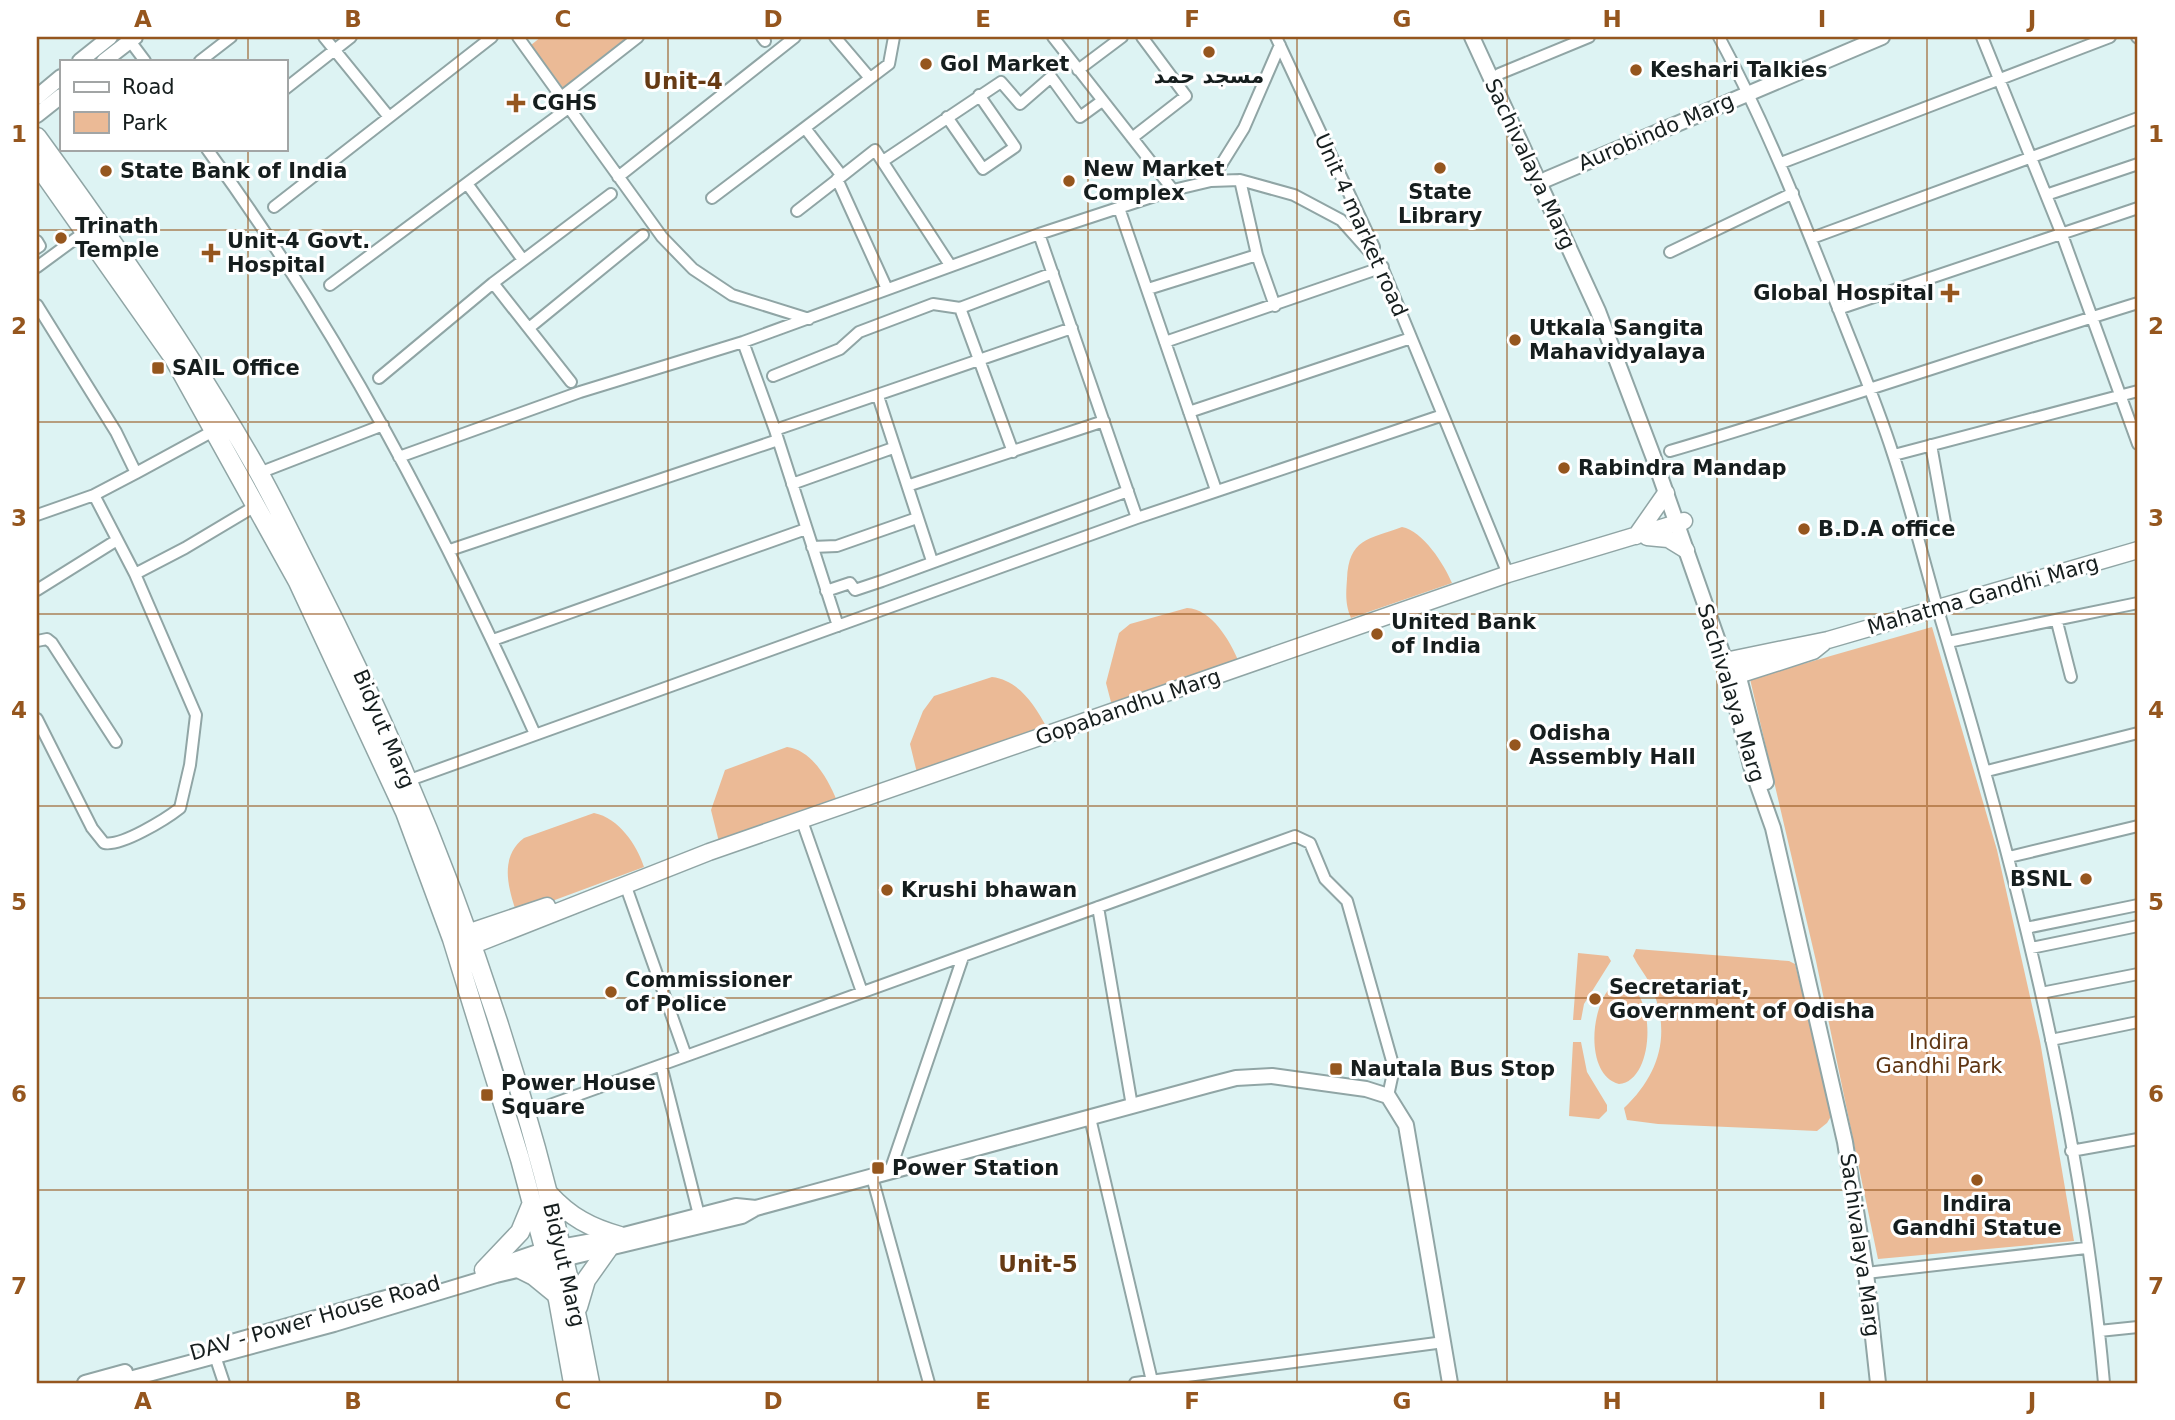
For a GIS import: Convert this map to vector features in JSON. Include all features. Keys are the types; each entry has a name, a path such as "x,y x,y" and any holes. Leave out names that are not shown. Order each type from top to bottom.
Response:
{"main road":[{"name":"Bidyut Marg","path":"37,137 180,341 259,473 358,666 407,781 525,1114 547,1192 555,1255 556,1294 573,1383"},
{"name":"Bidyut Marg","path":"37,164 43,185 86,232 173,357 215,430 298,582 405,812 462,942 532,1203 576,1310 590,1383"},
{"path":"1666,493 1636,536 1668,539 1686,550"},
{"name":"Gopabandhu Marg","path":"462,942 562,901 576,902 1508,574 1680,523"},
{"name":"Mahatma Gandhi Marg","path":"1729,660 1828,640 2138,550"},
{"name":"Mahatma Gandhi Marg","path":"1734,676 1814,651 1828,640"},
{"path":"341,673 358,666"},
{"path":"547,1192 574,1217 614,1242 586,1280 576,1310"},
{"path":"484,1270 520,1232 532,1203"},
{"path":"520,1269 534,1276 556,1294"}],"street":[{"path":"81,60 110,37"},
{"path":"201,60 231,37"},
{"path":"324,37 389,117"},
{"path":"287,87 351,37"},
{"path":"274,207 492,37"},
{"path":"560,98 638,37"},
{"path":"618,177 794,37"},
{"path":"835,37 869,77"},
{"path":"712,198 888,64 894,37"},
{"path":"1053,37 1172,190"},
{"path":"1078,70 1122,37"},
{"path":"1132,138 1186,96 1142,37"},
{"name":"Sachivalaya Marg","path":"1472,37 1598,310 1666,493 1680,523 1734,676 1818,991 1887,1383"},
{"name":"Sachivalaya Marg","path":"1482,37 1605,306 1662,453 1686,550 1729,660"},
{"path":"1499,75 1589,37"},
{"path":"1719,37 1749,93 1781,163 1870,387 1894,455 1987,771 2031,948 2050,1040 2071,1151 2099,1331 2104,1383"},
{"name":"Aurobindo Marg","path":"1547,179 1882,37"},
{"path":"1982,37 2061,232 2138,444"},
{"path":"1781,163 2110,37"},
{"path":"522,38 567,109 662,237 693,269 732,295 809,319"},
{"path":"105,60 133,39 144,60"},
{"path":"1211,181 1256,104 1278,41"},
{"name":"Unit 4 market road","path":"1278,41 1383,267 1508,574"},
{"path":"883,161 1001,82 1020,104 1051,77 1080,117 1102,101"},
{"path":"37,97 60,78"},
{"path":"947,117 984,169 1015,147 979,95"},
{"path":"37,116 60,97"},
{"path":"330,285 468,186 567,109"},
{"path":"1812,238 2138,118"},
{"path":"805,128 840,178 887,289"},
{"path":"208,150 312,300 383,425 450,551 535,734"},
{"path":"797,211 875,150 950,265"},
{"path":"2046,195 2138,164"},
{"path":"1240,180 1257,255 1275,306"},
{"path":"399,457 580,392 743,342 1040,234 1172,190 1211,181 1240,180 1294,195 1341,220 1383,267 1165,342"},
{"path":"468,186 523,260"},
{"path":"1670,252 1793,193"},
{"path":"379,378 523,260 611,194"},
{"path":"1119,208 1216,490"},
{"path":"1839,309 2138,208"},
{"path":"37,267 86,232"},
{"path":"529,328 643,234"},
{"path":"1040,234 1137,517"},
{"path":"37,242 40,246 37,248"},
{"path":"1147,289 1257,255"},
{"path":"773,376 840,349 859,332 933,304 960,308 1053,273"},
{"path":"494,283 571,382"},
{"path":"1670,451 1792,415 1870,387 2138,303"},
{"path":"37,305 116,432 136,473"},
{"path":"960,308 1013,452"},
{"path":"450,551 776,435 979,358 1072,328"},
{"path":"1189,412 1411,338"},
{"path":"743,342 838,626"},
{"path":"1894,455 2138,391"},
{"path":"878,396 893,448 910,485 917,518 932,561"},
{"path":"407,781 1137,517 1443,415"},
{"path":"910,485 1104,421"},
{"path":"259,473 383,425"},
{"path":"37,515 94,495 215,430"},
{"path":"1931,445 1946,528"},
{"path":"792,484 893,448"},
{"path":"826,591 850,583 855,590 1128,491"},
{"path":"37,719 92,828 104,843 111,845 133,835 180,807 190,765 196,715 135,574 94,495"},
{"path":"135,574 186,548 257,505"},
{"path":"812,547 837,546 917,518"},
{"path":"493,640 806,529"},
{"path":"37,590 117,540"},
{"path":"1948,642 2057,622 2138,603"},
{"path":"2057,622 2071,677"},
{"path":"37,641 43,638 52,643 116,742"},
{"path":"1987,771 2138,733"},
{"path":"802,821 862,992"},
{"path":"2009,857 2138,827"},
{"path":"525,1114 1295,836 1310,844 1325,879 1347,901 1394,1068 1388,1096 1406,1125 1450,1383"},
{"path":"625,884 686,1056"},
{"path":"2026,928 2138,905"},
{"path":"1098,906 1132,1106"},
{"path":"2031,948 2138,926"},
{"path":"890,1171 963,957"},
{"path":"2041,993 2138,974"},
{"path":"2050,1040 2138,1022"},
{"path":"661,1065 701,1221"},
{"path":"555,1255 701,1221 736,1206 756,1208 1236,1078 1257,1076 1334,1083 1388,1096"},
{"path":"1090,1118 1152,1381"},
{"path":"2071,1151 2138,1139"},
{"path":"872,1177 929,1383"},
{"path":"1869,1273 2086,1248"},
{"name":"DAV - Power House Road","path":"115,1383 520,1269 555,1255"},
{"name":"DAV - Power House Road","path":"85,1383 484,1270 555,1255"},
{"name":"Sachivalaya Marg","path":"1869,1273 1878,1383"},
{"path":"2099,1331 2138,1327"},
{"path":"1135,1383 1200,1379 1444,1342"},
{"path":"215,1356 224,1383"}],"green space":[{"path":"541,37 635,37 566,92 531,45"},
{"path":"1402,527 1425,541 1452,583 1351,618 1346,594 1352,555 1362,542"},
{"path":"1187,608 1212,620 1231,645 1239,662 1112,706 1106,683 1119,633 1130,624"},
{"name":"Indira Gandhi Park","path":"1932,627 1997,850 2040,1041 2074,1241 1878,1259 1816,961 1750,679"},
{"path":"992,677 1010,683 1024,694 1046,726 917,773 910,744 923,711 934,696"},
{"path":"787,747 804,754 818,767 837,801 719,842 711,810 725,770"},
{"path":"594,813 619,826 637,850 644,867 517,914 508,873 508,864 516,846 524,838"},
{"path":"1636,949 1789,961 1795,964 1833,1113 1827,1123 1817,1131 1658,1124 1627,1120 1624,1108 1647,1080 1659,1050 1661,1035 1657,1001 1633,956"},
{"path":"1578,953 1608,956 1611,961 1584,1004 1581,1020 1573,1020"},
{"path":"1624,983 1635,990 1642,1002 1647,1036 1640,1068 1631,1079 1619,1084 1608,1078 1600,1067 1594,1038 1600,1006 1606,993 1614,984"},
{"path":"1573,1042 1581,1042 1587,1072 1607,1105 1607,1111 1599,1119 1569,1116"}],"place":[{"name":"مسجد حمد","path":"1209,52"},
{"name":"Gol Market","path":"926,64"},
{"name":"Keshari Talkies","path":"1636,70"},
{"name":"CGHS","path":"516,103"},
{"name":"State Library","path":"1440,168"},
{"name":"State Bank of India","path":"106,171"},
{"name":"New Market Complex","path":"1069,181"},
{"name":"Trinath Temple","path":"61,238"},
{"name":"Unit-4 Govt. Hospital","path":"211,253"},
{"name":"Global Hospital","path":"1950,293"},
{"name":"Utkala Sangita Mahavidyalaya","path":"1515,340"},
{"name":"SAIL Office","path":"158,368"},
{"name":"Rabindra Mandap","path":"1564,468"},
{"name":"B.D.A office","path":"1804,529"},
{"name":"United Bank of India","path":"1377,634"},
{"name":"Odisha Assembly Hall","path":"1515,745"},
{"name":"BSNL","path":"2086,879"},
{"name":"Krushi bhawan","path":"887,890"},
{"name":"Commissioner of Police","path":"611,992"},
{"name":"Secretariat, Government of Odisha","path":"1595,999"},
{"name":"Nautala Bus Stop","path":"1336,1069"},
{"name":"Power House Square","path":"487,1095"},
{"name":"Power Station","path":"878,1168"},
{"name":"Indira Gandhi Statue","path":"1977,1180"}],"district":[{"name":"Unit-4","path":"683,81"},
{"name":"Unit-5","path":"1038,1264"}]}
